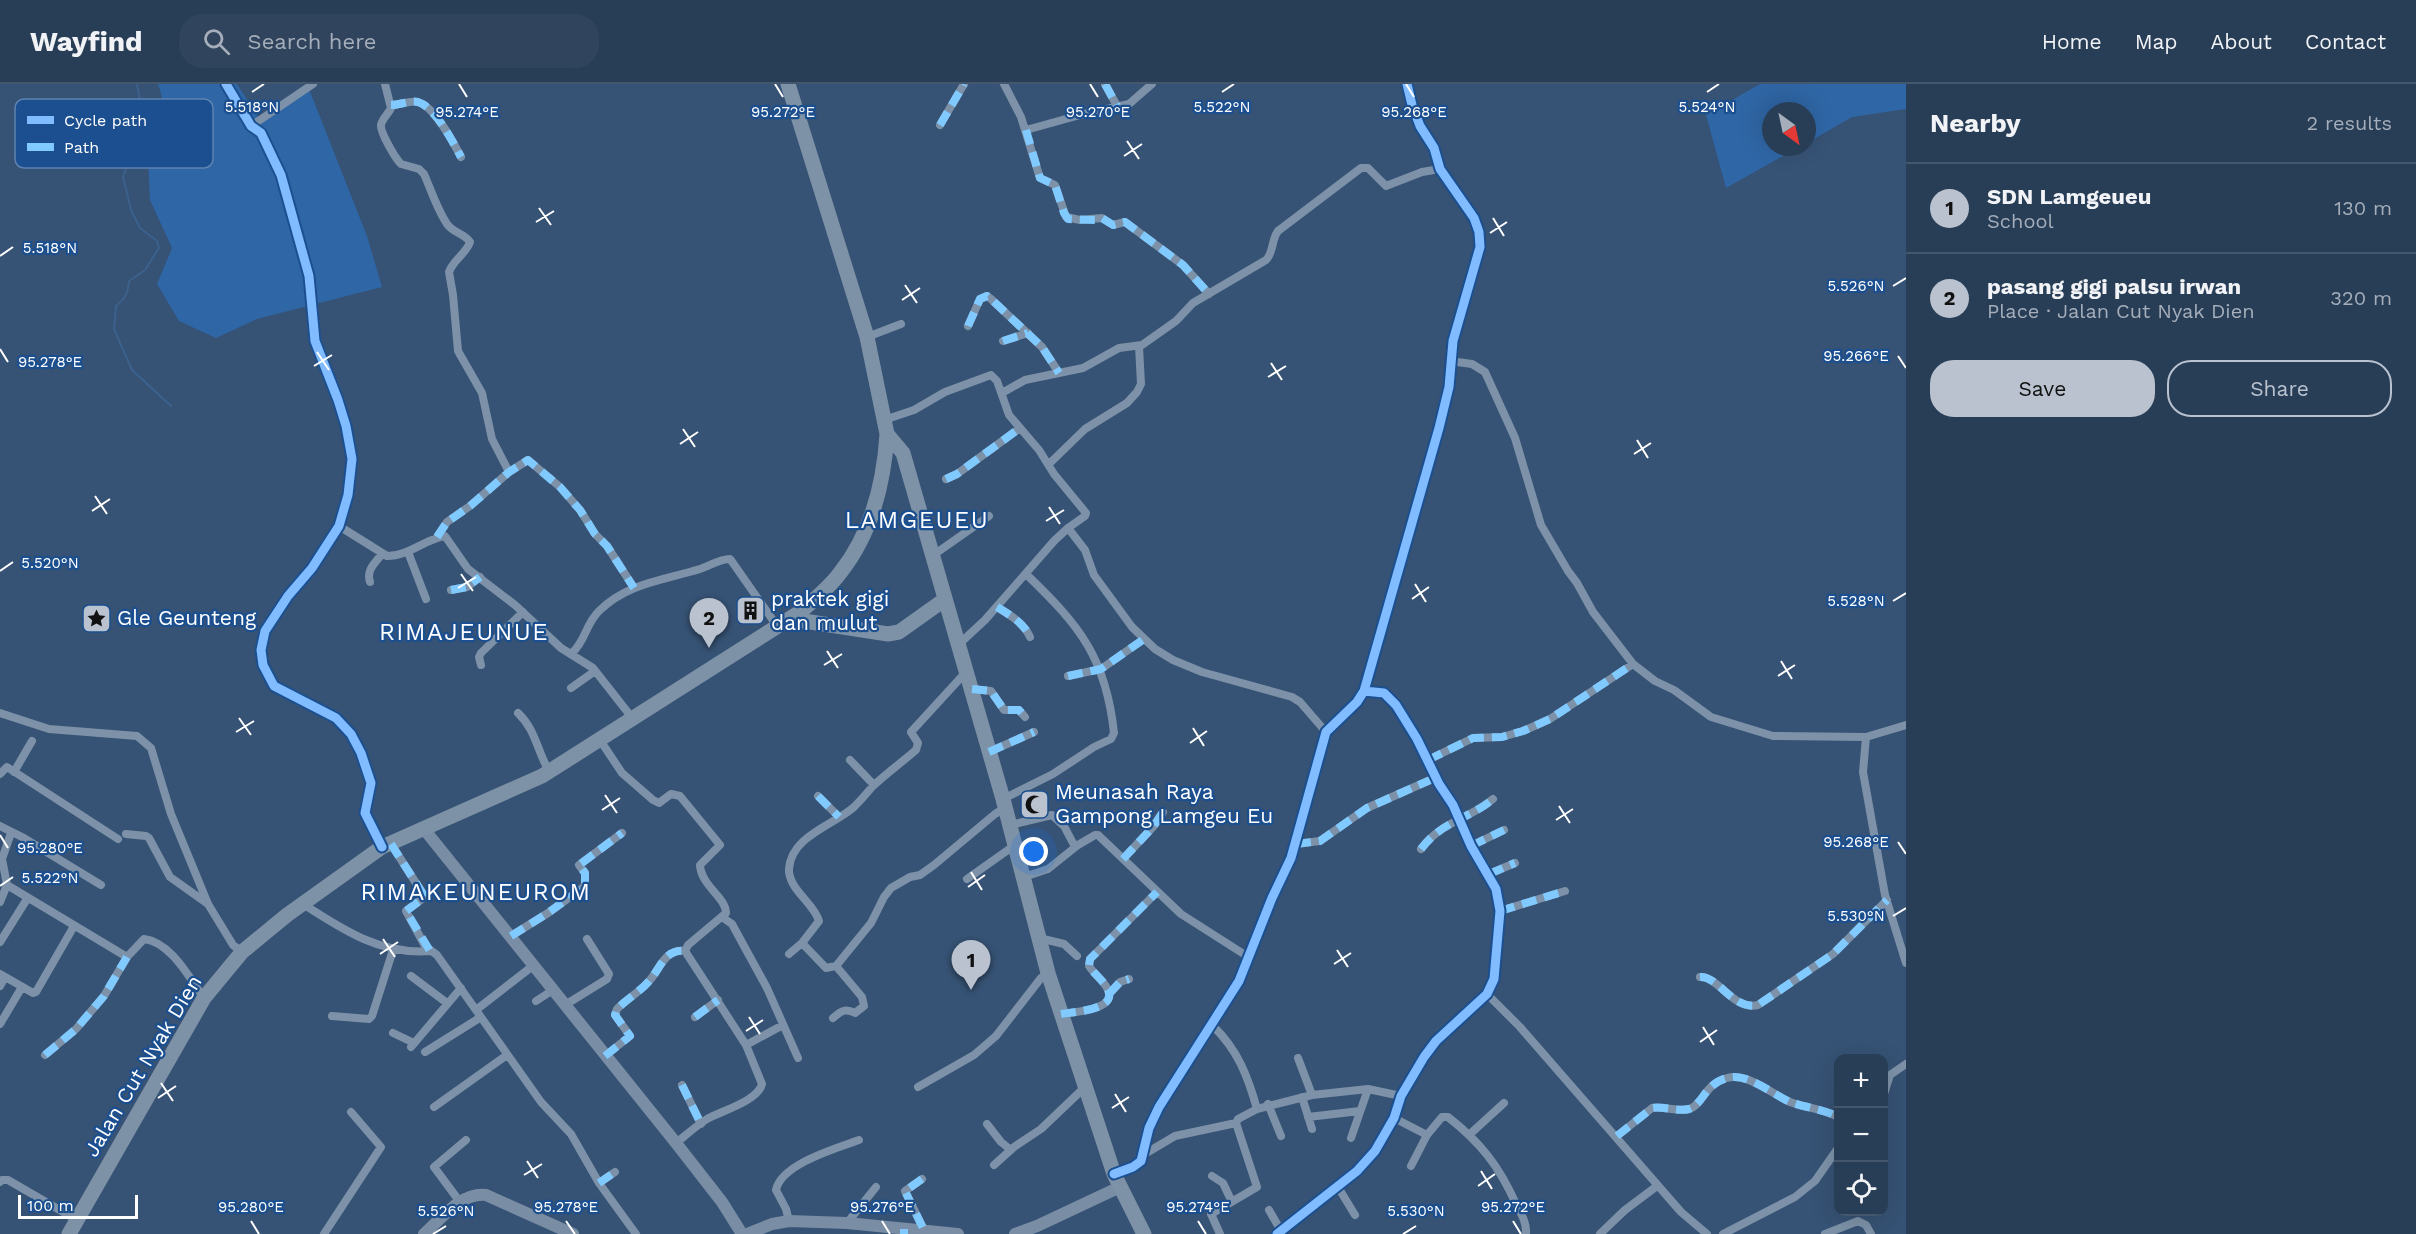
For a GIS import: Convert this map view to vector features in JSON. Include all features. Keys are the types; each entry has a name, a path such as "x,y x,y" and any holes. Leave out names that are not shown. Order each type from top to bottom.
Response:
{"highway":[{"path":"788,84 867,338 886,427 903,453 1010,825 1048,973 1084,1088 1117,1181 1143,1234"},
{"name":"Jalan Cut Nyak Dien","path":"73,1227 204,998 242,952 303,904 386,846 549,771 784,623 828,587 854,552 867,526 885,467 886,427"},
{"path":"784,623 888,634 899,632 944,600"}],"street":[{"path":"226,84 251,126 261,133 280,175 309,276 315,341 346,426 352,459 348,495 339,526 312,568 273,616 265,631 261,650 263,666 274,687 336,718 351,734 362,753 371,783 365,813 386,846 423,894 422,898 406,911 430,951 437,955 541,1102 571,1134 599,1183 636,1234"},
{"path":"251,126 313,84"},
{"path":"384,84 392,108 381,123 381,128 397,160 401,164 416,167 424,174 446,223 470,242 449,272 454,307 455,338 460,357 482,393 492,439 508,472"},
{"path":"940,125 964,84"},
{"path":"1004,84 1026,130 1040,178 1055,185 1068,219 1102,218 1113,225 1125,222 1183,266 1209,294"},
{"path":"1105,84 1117,106"},
{"path":"1026,130 1132,103 1152,84"},
{"path":"1015,1234 1037,1226 1117,1181 1138,1164 1143,1155 1149,1128 1159,1107 1213,1026 1250,958 1272,898 1296,844 1326,732 1357,702 1364,691 1439,428 1449,387 1450,361 1458,324 1472,282 1480,247 1479,232 1474,219 1440,169 1434,148 1420,126 1407,84"},
{"path":"391,105 416,101 423,104 441,121 461,157"},
{"path":"1002,393 1025,380 1086,367 1119,348 1139,346 1170,326 1193,303 1270,257 1273,240 1278,231 1361,168 1370,169 1386,186 1422,172 1440,169"},
{"path":"968,326 980,299 987,296 1044,350 1059,373"},
{"path":"867,338 901,324"},
{"path":"1003,340 1028,333"},
{"path":"1049,464 1085,429 1120,408 1137,393 1141,384 1139,346"},
{"path":"1450,361 1472,364 1485,372 1515,438 1541,525 1593,612 1633,664 1655,681 1674,690 1704,713 1718,720 1773,736 1866,737 1906,725"},
{"path":"886,427 945,392 988,374 994,376 1007,411 1086,513 1054,541 998,607 957,645"},
{"path":"946,479 957,474 1020,428"},
{"path":"437,537 447,522 508,472 528,460 560,487 580,510 634,588"},
{"path":"932,556 989,516"},
{"path":"339,526 382,554 394,556 408,552 437,537 445,536 468,569 523,612 561,648 572,653 595,671 633,719"},
{"path":"1068,528 1085,550 1094,575 1144,639 1173,660 1202,672 1282,692 1292,697 1300,702 1326,732"},
{"path":"408,552 426,599"},
{"path":"370,582 369,572 382,554"},
{"path":"572,653 582,644 586,628 599,612 622,594 659,579 700,569 724,559 730,559 784,623"},
{"path":"802,943 826,968 836,966 871,923 891,888 899,882 920,875 1004,804 1113,736 1110,706 1101,669 1085,640 1060,606 1027,575"},
{"path":"451,590 467,587 480,577"},
{"path":"998,607 1014,618 1030,636"},
{"path":"481,665 479,657 482,653 523,612"},
{"path":"1068,676 1101,669 1144,639"},
{"path":"1428,760 1473,738 1502,737 1550,719 1633,664"},
{"path":"571,688 595,671"},
{"path":"789,954 802,943 819,921 817,912 798,890 789,870 799,846 851,809 874,785 916,750 918,743 911,732 966,672"},
{"path":"972,689 991,691 1004,710 1019,710 1025,717"},
{"path":"1269,1210 1279,1232 1357,1171 1375,1151 1394,1118 1401,1096 1436,1041 1487,994 1494,979 1500,911 1496,889 1471,846 1459,818 1417,739 1388,695 1364,691"},
{"path":"0,713 49,729 137,736 151,748 171,814 208,904 234,945 242,952"},
{"path":"518,713 537,739 539,752 549,771"},
{"path":"989,752 1034,732"},
{"path":"1866,737 1863,772 1887,900 1906,963"},
{"path":"600,740 622,773 659,803 671,794 675,794 720,845 700,865 700,872 707,886 726,908 726,913 688,945 685,951"},
{"path":"14,772 32,741"},
{"path":"850,760 874,785"},
{"path":"0,774 5,767 122,837 146,836 170,877 208,904"},
{"path":"1296,844 1320,841 1367,808 1437,777"},
{"path":"818,796 839,817"},
{"path":"1421,849 1438,829 1493,799"},
{"path":"1123,859 1153,827 1163,812"},
{"path":"1010,825 1052,815 1060,820 1073,844 1078,845"},
{"path":"0,826 101,885"},
{"path":"424,829 676,1143 722,1202 742,1234"},
{"path":"1471,846 1504,830"},
{"path":"11,833 2,859 4,881 7,885 127,957"},
{"path":"511,936 548,914 585,886 585,873 579,866 592,853 622,833"},
{"path":"1024,877 1048,869 1078,845 1097,835 1187,918 1250,958"},
{"path":"967,879 1015,845"},
{"path":"1489,874 1515,863"},
{"path":"0,902 7,885"},
{"path":"1500,911 1565,891"},
{"path":"1109,994 1107,988 1089,966 1090,959 1157,892"},
{"path":"0,942 27,899"},
{"path":"1700,977 1707,978 1736,1000 1750,1007 1758,1005 1833,954 1887,900"},
{"path":"303,904 352,935 393,950 430,951"},
{"path":"722,917 732,924 767,988 798,1058"},
{"path":"0,986 2,976 33,993 36,992 74,926"},
{"path":"1039,938 1064,944 1077,956"},
{"path":"45,1055 75,1029 104,996 127,957 144,939 157,943 169,953 204,998"},
{"path":"566,1005 607,979 609,974 587,939"},
{"path":"332,1017 369,1019 372,1016 393,950"},
{"path":"605,1056 630,1036 615,1015 616,1009 650,981 665,958 677,950 685,951 746,1045 761,1077 761,1089 752,1097 701,1124 676,1143"},
{"path":"425,1052 478,1013 534,965"},
{"path":"833,1018 848,1010 855,1013 864,1006 864,1001 836,966"},
{"path":"918,1087 974,1055 996,1036 1041,978 1048,973"},
{"path":"411,976 447,1003"},
{"path":"1061,1014 1097,1009 1107,1002 1109,994 1120,982 1129,978"},
{"path":"0,1024 22,987"},
{"path":"393,1032 412,1045 461,988"},
{"path":"536,1001 553,990"},
{"path":"1487,994 1520,1027 1588,1107 1617,1136 1657,1186 1681,1212 1707,1234"},
{"path":"695,1017 718,1000"},
{"path":"746,1045 783,1025"},
{"path":"1213,1026 1228,1042 1242,1064 1257,1109"},
{"path":"434,1107 507,1055"},
{"path":"1298,1058 1312,1095"},
{"path":"1888,1082 1890,1076 1906,1064"},
{"path":"1617,1136 1652,1108 1683,1110 1691,1108 1709,1086 1731,1077 1744,1079 1792,1102 1834,1115"},
{"path":"682,1085 701,1124"},
{"path":"994,1165 1041,1129 1084,1088"},
{"path":"1143,1155 1175,1136 1236,1123 1238,1119 1268,1104 1312,1095 1368,1089 1401,1096"},
{"path":"1351,1138 1368,1089"},
{"path":"1302,1097 1312,1129"},
{"path":"1469,1135 1504,1103"},
{"path":"1268,1104 1281,1136"},
{"path":"1308,1117 1360,1111"},
{"path":"324,1234 381,1147 351,1112"},
{"path":"1411,1166 1427,1135 1439,1119 1445,1116 1469,1135 1500,1171 1525,1223 1526,1234"},
{"path":"1394,1118 1427,1135"},
{"path":"1220,1234 1211,1214 1257,1187 1236,1123"},
{"path":"987,1124 1011,1150"},
{"path":"460,1202 434,1167 466,1140"},
{"path":"789,1221 786,1209 776,1190 781,1178 810,1158 859,1140"},
{"path":"1723,1234 1796,1197 1815,1181 1834,1155"},
{"path":"599,1183 615,1172"},
{"path":"1212,1176 1223,1183 1232,1202"},
{"path":"922,1179 906,1191 924,1230"},
{"path":"0,1182 8,1180 73,1227"},
{"path":"1600,1234 1625,1210 1657,1186"},
{"path":"847,1223 876,1187"},
{"path":"1338,1187 1355,1215"},
{"path":"424,1234 460,1202 474,1194 486,1195 573,1234"},
{"path":"747,1234 772,1224 789,1221 847,1223 904,1231 924,1230 958,1234"},
{"path":"1825,1234 1858,1221 1866,1225 1871,1234"}],"shaded area":[{"path":"158,84 237,84 258,117 307,84 367,236 382,287 257,319 216,338 179,321 157,284 172,248 150,200 149,168 213,168 213,99 162,99"},
{"path":"1760,84 1906,84 1906,109 1852,117 1816,138 1816,102 1762,102 1762,156 1783,156 1726,188 1706,115"}],"waterway":[{"path":"137,84 140,99"},
{"path":"126,168 123,177 131,210 140,228 157,241 159,248 145,270 129,281 126,295 116,306 114,329 132,370 171,406"}],"marked path":[{"path":"940,125 964,84"},
{"path":"1105,84 1117,106"},
{"path":"391,105 415,102 424,105 443,126 461,157"},
{"path":"1026,130 1040,178 1055,185 1068,219 1096,220 1102,218 1113,225 1125,222 1183,265 1209,294"},
{"path":"968,326 980,299 987,296 1042,347 1059,373"},
{"path":"1003,341 1028,333"},
{"path":"946,479 957,474 1020,428"},
{"path":"437,537 447,522 470,506 509,472 528,460 560,487 580,510 634,588"},
{"path":"451,590 467,587 480,577"},
{"path":"997,607 1020,623 1030,637"},
{"path":"1068,676 1101,669 1144,639"},
{"path":"1428,760 1473,738 1502,737 1550,719 1633,664"},
{"path":"972,689 991,691 1004,710 1019,710 1025,717"},
{"path":"989,752 1034,732"},
{"path":"1296,844 1320,841 1367,808 1437,777"},
{"path":"818,796 839,817"},
{"path":"1421,849 1438,832 1493,799"},
{"path":"1123,859 1153,827 1163,812"},
{"path":"1471,846 1504,830"},
{"path":"511,936 585,886 585,873 579,865 622,833"},
{"path":"391,844 423,894 422,899 406,911 430,951"},
{"path":"1489,874 1515,863"},
{"path":"1500,911 1565,891"},
{"path":"1061,1014 1084,1011 1107,1001 1109,995 1107,988 1089,966 1090,959 1157,892"},
{"path":"1700,977 1714,982 1741,1003 1758,1005 1833,954 1887,900"},
{"path":"605,1056 630,1036 615,1015 617,1009 646,984 668,956 678,951 685,951"},
{"path":"45,1055 76,1029 104,996 127,957"},
{"path":"1109,994 1120,982 1129,979"},
{"path":"695,1017 718,1000"},
{"path":"1617,1136 1652,1108 1689,1109 1694,1107 1713,1085 1735,1077 1751,1081 1790,1102 1834,1115"},
{"path":"682,1085 701,1124"},
{"path":"599,1183 615,1172"},
{"path":"922,1179 905,1191 924,1230"},
{"path":"904,1229 904,1234"}],"cycle path":[{"path":"226,84 251,126 261,133 281,175 309,276 315,341 338,400 352,459 348,495 339,526 312,568 288,596 265,631 261,650 263,665 274,686 336,718 351,734 361,753 371,783 365,813 382,847"},
{"path":"1114,1174 1133,1167 1141,1161 1149,1128 1159,1107 1239,981 1272,898 1291,858 1326,732 1357,702 1364,691 1439,428 1449,387 1453,341 1480,247 1479,232 1474,218 1440,169 1434,148 1420,126 1407,84"},
{"path":"1277,1234 1357,1171 1375,1151 1394,1118 1401,1096 1424,1057 1436,1041 1487,994 1494,979 1500,911 1496,889 1471,846 1453,805 1396,705 1384,693 1364,691"}],"place":[{"name":"praktek gigi dan mulut","path":"750,611"},
{"name":"Gle Geunteng","path":"96,618"},
{"name":"pasang gigi palsu irwan","path":"709,648"},
{"name":"Meunasah Raya Gampong Lamgeu Eu","path":"1034,804"},
{"name":"SDN Lamgeueu","path":"971,990"}],"district":[{"name":"LAMGEUEU","path":"917,520"},
{"name":"RIMAJEUNUE","path":"464,632"},
{"name":"RIMAKEUNEUROM","path":"476,892"}]}
